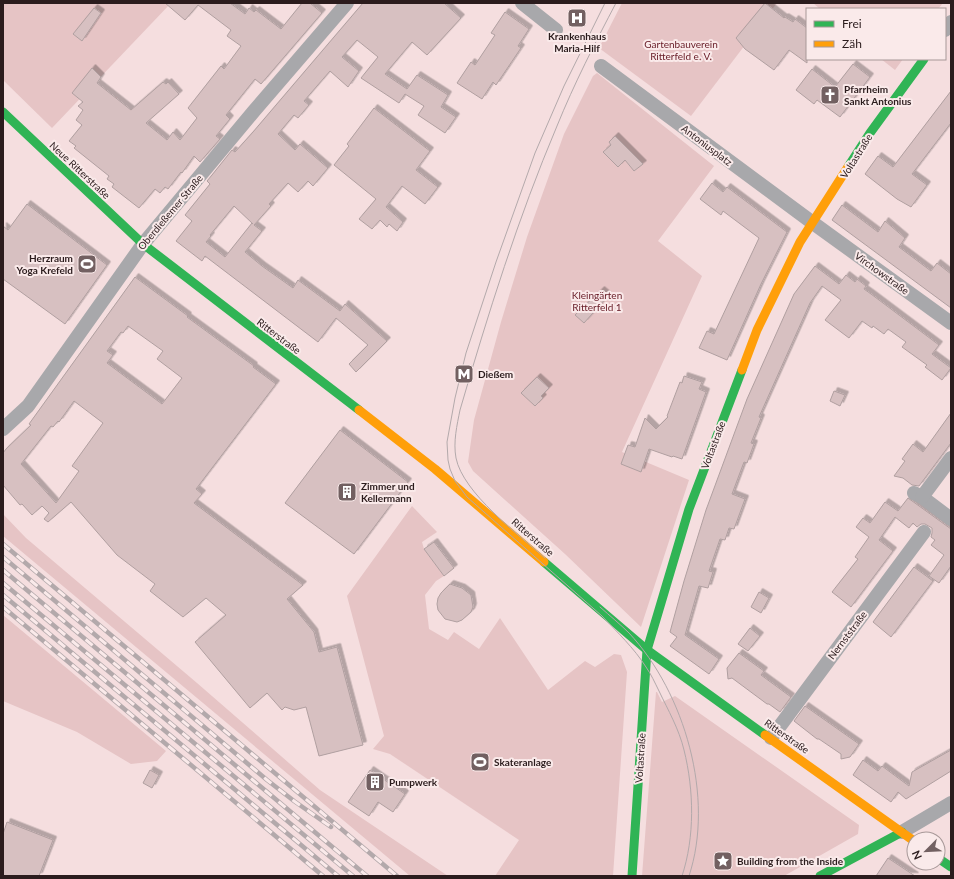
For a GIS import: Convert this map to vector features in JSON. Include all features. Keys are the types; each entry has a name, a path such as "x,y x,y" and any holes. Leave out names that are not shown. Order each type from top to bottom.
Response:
{"main road":[{"name":"Voltastraße","path":"632,876 647,650 689,509 757,330 800,242 870,133 923,60"},
{"name":"Neue Ritterstraße","path":"3,112 143,244"},
{"name":"Ritterstraße","path":"143,244 436,468 647,650 906,835"},
{"path":"820,876 902,832"}],"street":[{"name":"Oberdießemer Straße","path":"3,429 28,406 143,244 254,110 347,3"},
{"path":"522,3 556,30"},
{"name":"Antoniusplatz","path":"601,66 813,223"},
{"name":"Virchowstraße","path":"813,223 951,323"},
{"path":"951,458 918,495 951,519"},
{"name":"Nernststraße","path":"771,738 924,532"},
{"path":"902,832 951,803"}],"green space":[{"path":"3,3 171,3 52,128 3,80"},
{"name":"Gartenbauverein Ritterfeld e. V.","path":"622,3 777,3 691,116 599,48"},
{"path":"813,3 943,3 939,8 819,8"},
{"path":"882,60 902,60 895,70"},
{"name":"Kleingärten Ritterfeld 1","path":"597,73 714,166 658,241 702,276 622,452 689,480 641,627 565,554 473,471 468,462 474,420 501,322 527,237 564,134 593,76"},
{"path":"412,506 437,532 422,542 424,549 444,576 436,581 425,595 429,629 448,640 454,632 479,649 500,618 548,690 585,661 595,667 614,654 621,655 627,672 613,876 495,876 519,840 390,754 373,749 384,736 347,596"},
{"path":"3,514 26,538 320,790 448,876 410,876 3,536"},
{"path":"3,615 166,751 157,761 131,764 77,732 3,701"},
{"path":"656,692 662,702 675,696 859,825 858,834 784,876 642,876"}],"building":[{"path":"165,3 230,3 245,14 249,8 254,12 256,10 281,29 302,3 310,3 322,13 261,84 255,79 226,115 230,119 216,136 220,139 200,162 194,156 168,189 165,187 160,193 155,189 139,208 112,187 114,184 107,179 109,176 74,148 76,146 69,141 82,125 76,120 83,110 78,106 83,102 72,93 92,68 101,77 97,83 131,110 163,82 166,84 168,82 179,94 146,123 167,140 173,132 180,140 197,118 188,108 221,66 224,69 241,46 227,36 231,30 198,5 185,20"},
{"path":"363,3 444,3 461,18 427,55 412,42 385,74 407,89 417,75 448,95 441,107 456,117 445,133 418,115 424,106 405,94 399,103 361,78 378,57 357,40 342,57 359,71 348,87 330,71 304,101 309,105 298,118 294,115 278,134 295,150 300,144 328,168 313,186 308,181 298,192 288,183 269,204 271,206 254,225 262,231 245,252 293,288 298,280 340,311 345,304 387,341 356,372 349,364 368,345 336,318 318,342 205,256 202,261 176,241 192,221 185,215 210,184 207,181 232,150 235,152","holes":["234,206 252,223 225,257 206,242"]},
{"path":"765,3 784,18 785,17 793,22 795,19 806,27 807,63 789,50 774,70 745,49 736,38"},
{"path":"94,8 101,13 82,41 73,34"},
{"path":"505,12 529,29 518,46 521,48 496,85 493,82 482,99 457,83 471,62 475,65 495,35 491,33"},
{"name":"Pfarrheim Sankt Antonius","path":"853,64 870,77 840,117 817,100 814,104 796,90 812,69 835,87"},
{"path":"951,91 951,123 912,174 927,185 911,207 897,199 865,174 878,156 893,167"},
{"path":"374,108 430,151 416,170 438,187 425,204 402,186 386,207 403,222 397,231 389,224 387,227 380,220 372,229 359,219 376,199 334,165 349,146 347,144"},
{"path":"615,136 643,164 634,171 625,160 618,167 603,152 611,145 609,142"},
{"path":"712,183 723,192 727,187 787,232 761,284 727,360 699,348 707,331 714,334 759,238 723,211 721,215 700,199"},
{"path":"27,204 107,265 65,324 3,279 3,226 8,230"},
{"path":"842,205 878,232 885,221 905,238 899,247 931,271 937,263 951,274 951,308 832,220"},
{"path":"815,266 839,284 846,275 855,282 857,279 866,286 864,289 939,345 932,354 951,368 942,380 925,367 927,365 902,347 906,342 888,329 884,334 873,326 872,328 862,321 849,338 825,320 841,300 822,286 810,303 759,417 761,418 751,443 754,444 747,463 744,462 732,494 745,499 734,529 729,528 725,540 720,539 709,571 713,572 708,588 699,586 685,635 719,659 709,674 670,646 677,637 670,632 706,510 747,399 794,294"},
{"path":"135,277 276,384 196,489 202,494 194,503 303,585 287,599 314,632 319,652 337,647 363,745 319,756 306,707 294,710 285,707 282,710 267,693 250,708 195,642 226,615 206,598 183,617 150,591 155,584 117,555 71,502 48,522 44,519 49,513 42,506 32,515 22,504 20,505 3,485 3,453 31,425 29,424","holes":["128,326 163,351 157,359 182,378 162,404 107,363 113,355 107,351 121,332 123,333","74,401 103,423 72,466 79,471 56,503 21,464 51,426 53,427 58,421 59,422"]},
{"path":"601,290 608,296 584,323 575,315"},
{"path":"684,376 702,382 699,389 706,392 682,459 649,449 641,472 621,464 628,445 635,447 645,418 656,429 668,417 667,416 680,382 682,383"},
{"path":"537,377 549,388 541,396 543,398 535,406 521,393"},
{"path":"834,391 845,395 840,406 830,401"},
{"path":"951,413 951,443 919,486 912,485 903,478 894,476 905,461 902,459 913,444 923,452"},
{"name":"Zimmer und Kellermann","path":"340,430 408,482 354,554 285,503"},
{"path":"908,498 951,529 951,566 939,583 929,576 944,555 931,545 935,540 931,537 932,528 925,524 921,524 917,527 913,523 909,528 895,517 879,540 893,551 851,607 832,592 858,559 855,557 869,537 856,527 863,518 870,523 885,502 898,511"},
{"path":"434,542 454,568 444,576 424,549"},
{"path":"914,567 933,581 891,637 873,622"},
{"path":"450,584 462,588 471,595 473,607 471,612 462,620 457,622 445,619 438,610 438,598"},
{"path":"759,592 769,598 761,613 751,607"},
{"path":"750,628 760,636 748,651 738,644"},
{"path":"739,653 764,671 761,675 791,697 780,712 732,678 728,679 727,668"},
{"path":"805,706 859,744 850,757 841,759 841,754 817,739 794,721"},
{"path":"951,750 951,771 906,799 898,792 891,802 853,775 863,760 878,771 882,766 909,786 912,772"},
{"path":"150,770 159,775 152,788 143,783"},
{"name":"Pumpwerk","path":"370,770 405,794 393,812 378,802 369,816 348,802"},
{"path":"7,822 53,840 39,876 3,876 3,834"},
{"path":"888,858 915,876 876,876"}],"tram line":[{"path":"605,3 564,86 535,153 496,262 466,353 455,398 447,442 448,460 455,481 467,497 602,616 636,653 651,676 670,712 682,742 690,781 692,813 691,830 682,876"},
{"path":"545,558 493,512 469,485 456,458 456,434 460,410 481,338 504,266 529,196 570,95 616,3"},
{"path":"600,607 629,633 649,657 666,685 690,748 696,781 698,814 696,846 689,876"}],"railway":[{"path":"3,544 397,876"},
{"path":"3,557 267,780 331,827"},
{"path":"3,570 367,876"},
{"path":"3,583 353,876"},
{"path":"3,595 338,876"},
{"path":"3,607 323,876"}],"traffic: fast":[{"path":"848,167 870,133 923,60"},
{"path":"3,112 143,244 359,410"},
{"path":"632,876 647,650 689,509 742,370"},
{"path":"544,562 647,650 765,735"},
{"path":"820,876 902,832"},
{"path":"946,864 951,867"}],"traffic: slow":[{"path":"742,370 757,330 800,242 848,167"},
{"path":"359,410 435,469 544,562"},
{"path":"765,735 906,835"}],"place":[{"name":"Krankenhaus Maria-Hilf","path":"577,18"},
{"name":"Pfarrheim Sankt Antonius","path":"830,95"},
{"name":"Herzraum Yoga Krefeld","path":"87,264"},
{"name":"Dießem","path":"464,374"},
{"name":"Zimmer und Kellermann","path":"347,492"},
{"name":"Skateranlage","path":"480,762"},
{"name":"Pumpwerk","path":"375,782"},
{"name":"Building from the Inside","path":"723,861"}]}
